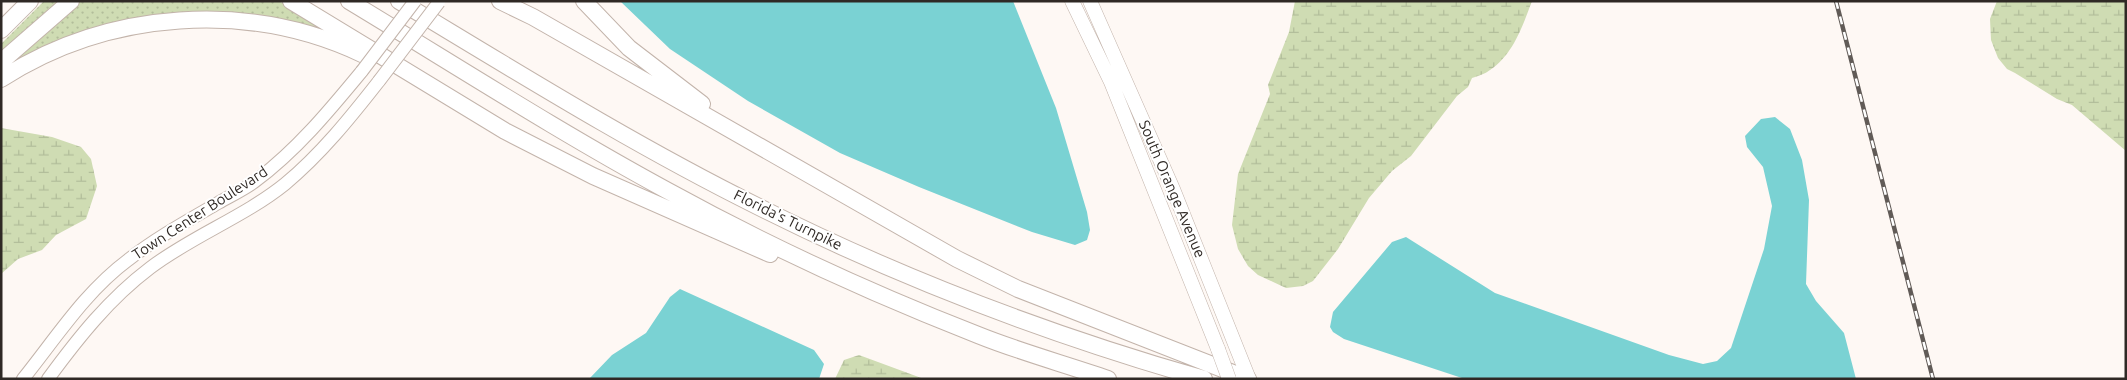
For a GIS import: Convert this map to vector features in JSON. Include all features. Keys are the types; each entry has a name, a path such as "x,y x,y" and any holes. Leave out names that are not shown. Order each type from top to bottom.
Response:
{"highway":[{"path":"1,30 30,1"},
{"path":"1,62 71,1"},
{"path":"291,1 505,131 593,176 804,268 980,336"},
{"name":"Florida's Turnpike","path":"348,1 591,148 670,192 814,264 980,336 1108,379"},
{"name":"Florida's Turnpike","path":"399,1 611,128 756,206 826,239 967,299 1042,328 1123,356 1204,379"},
{"path":"500,1 541,22 957,259 1018,289 1249,379"},
{"path":"584,1 629,48 729,126 779,158"},
{"path":"1,79 53,51 115,29 153,22 191,19 228,20 296,30 327,40 438,91"}],"main road":[{"name":"Town Center Boulevard","path":"23,379 71,316 127,260 162,236 252,183 291,152 324,117 362,71 415,1"},
{"name":"South Orange Avenue","path":"1072,1 1111,82 1230,379"},
{"name":"South Orange Avenue","path":"1090,1 1142,116 1249,379"},
{"name":"Town Center Boulevard","path":"48,379 77,340 112,300 151,267 255,205 283,185 313,159 379,81 439,2"}],"green space":[{"path":"44,1 58,1 1,55 1,44"},
{"path":"76,1 279,1 342,38 192,13 24,59 6,66"},
{"path":"1295,1 1532,1 1516,39 1505,56 1488,71 1472,78 1468,87 1457,96 1411,156 1392,171 1369,198 1338,249 1313,281 1303,286 1286,288 1258,275 1248,266 1238,249 1232,225 1238,174 1270,94 1268,85 1289,32"},
{"path":"1997,1 2126,1 2126,151 2072,105 2057,99 2007,69 1998,58 1991,40 1990,19"},
{"path":"1,128 52,137 81,147 91,159 97,186 86,219 56,235 42,250 18,259 1,274"},
{"path":"859,355 924,379 835,379 844,360"}],"water":[{"path":"620,1 1013,1 1056,108 1087,212 1090,230 1087,240 1075,245 1032,232 840,153 748,101 670,49"},
{"path":"1775,117 1790,129 1802,160 1809,200 1806,284 1816,301 1844,333 1856,379 1465,379 1344,339 1333,332 1330,327 1333,312 1392,242 1406,237 1495,293 1669,355 1703,364 1717,361 1731,348 1764,249 1772,206 1763,167 1747,147 1745,136 1761,119"},
{"path":"680,289 814,350 824,364 819,379 589,379 612,355 646,333 670,297"}],"railway":[{"path":"1836,1 1933,379"}]}
